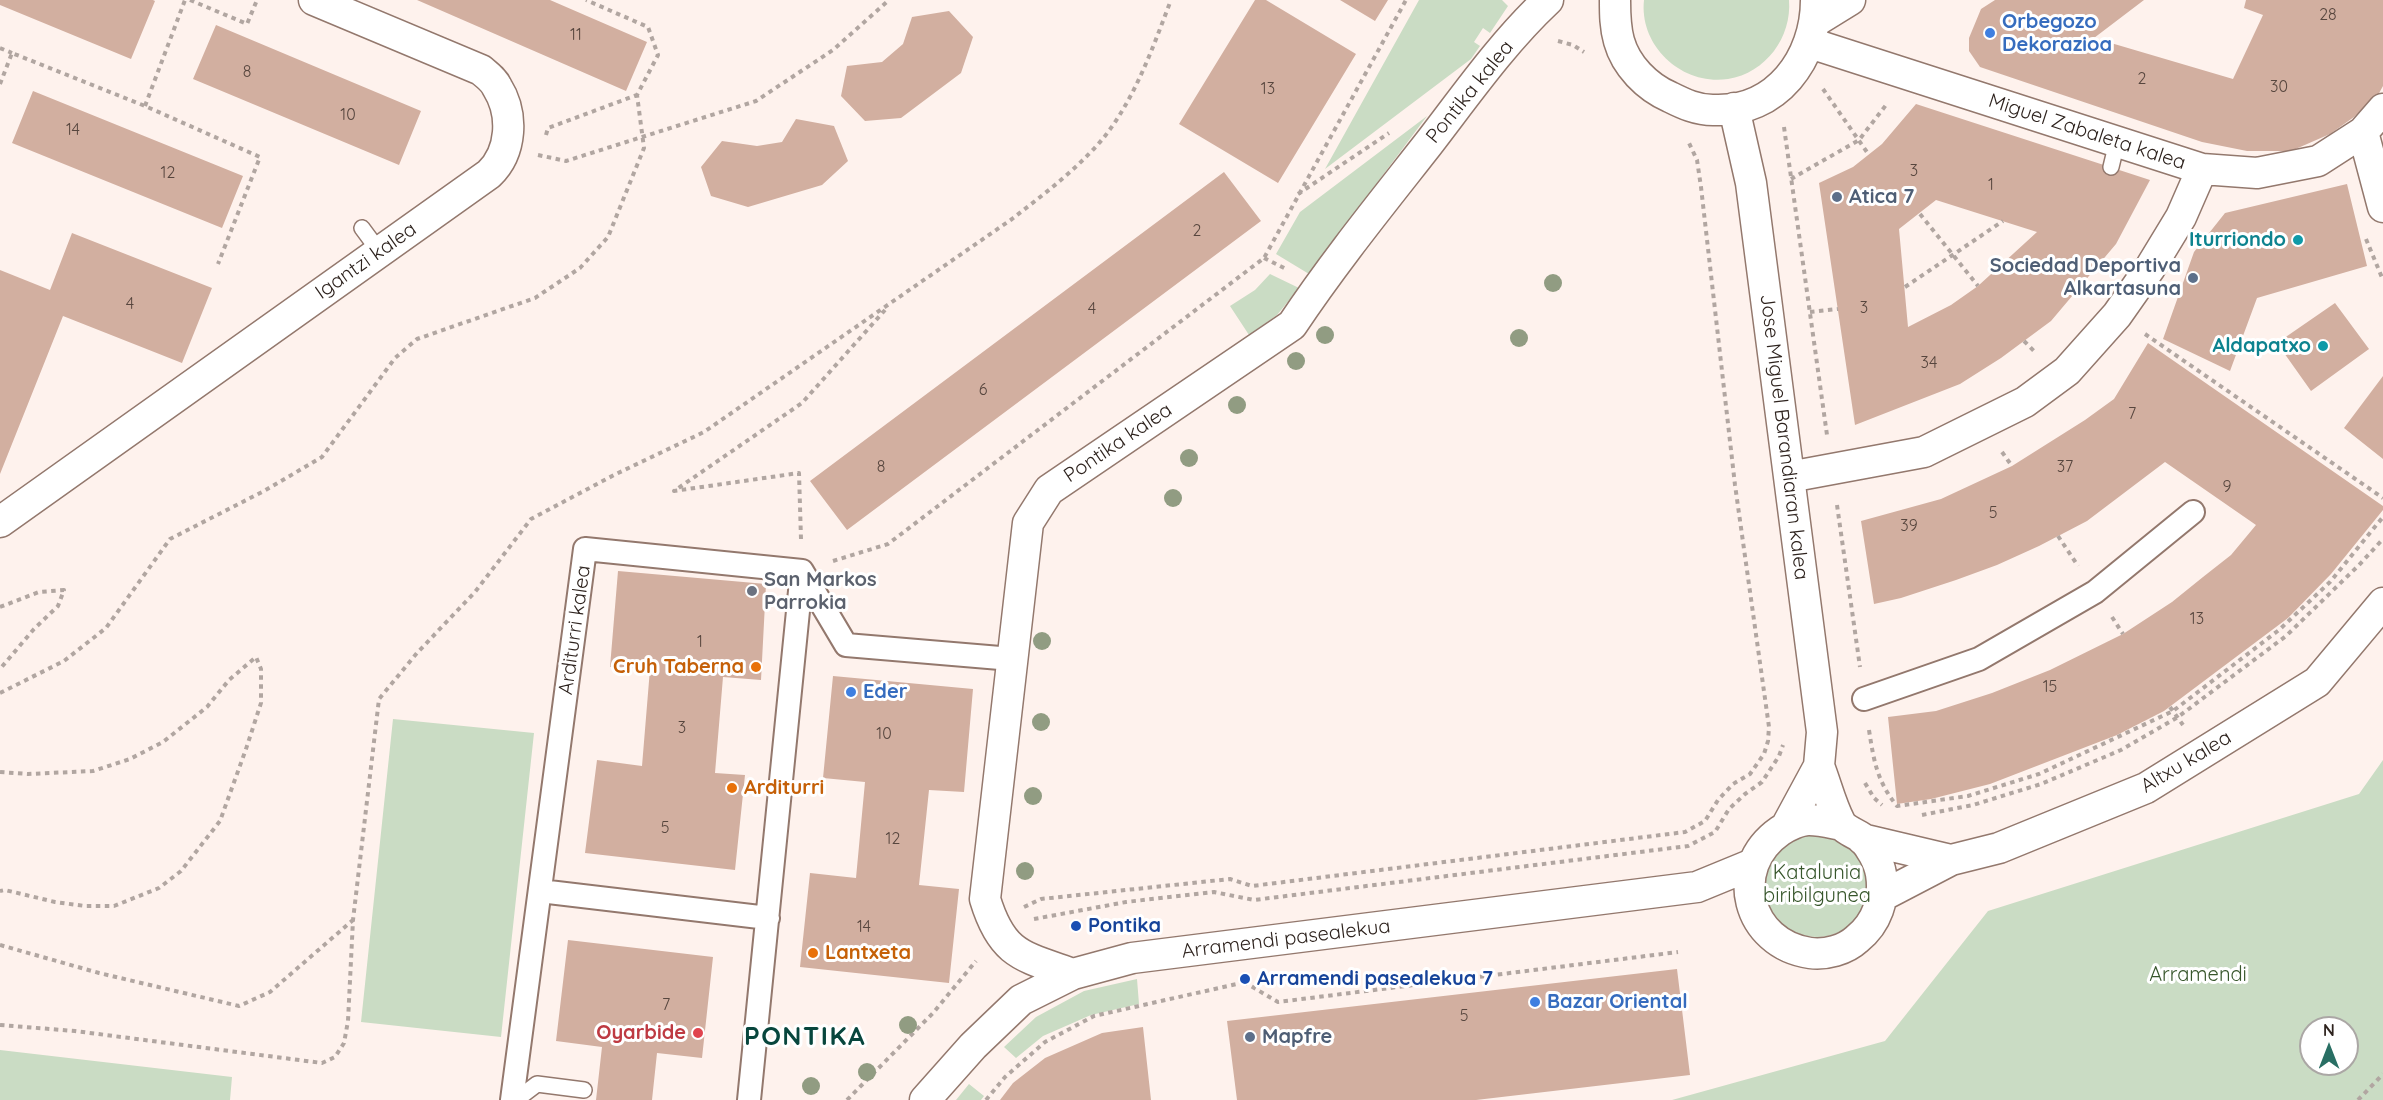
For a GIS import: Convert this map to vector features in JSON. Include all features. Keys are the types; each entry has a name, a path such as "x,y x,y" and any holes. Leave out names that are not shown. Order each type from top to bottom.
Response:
{"street":[{"name":"Igantzi kalea","path":"0,522 371,239 489,174 500,164 506,149 508,130 504,101 497,85 481,70 314,0"},
{"name":"Pontika kalea","path":"1073,974 1021,956 998,934 985,899 1029,523 1049,490 1292,326 1325,277 1488,67 1548,0"},
{"path":"1610,5 1619,43 1637,74 1656,91 1690,106 1714,110 1758,102 1791,77 1803,60 1814,21 1850,0"},
{"name":"Miguel Zabaleta kalea","path":"1814,21 2114,154 2202,169 2257,173 2318,161 2363,132 2383,109"},
{"name":"Jose Miguel Barandiaran kalea","path":"1734,108 1751,183 1822,732 1819,766"},
{"path":"2363,132 2383,207"},
{"path":"1789,477 1924,452 2025,402 2067,371 2117,315 2150,268 2181,217 2202,169"},
{"path":"1864,699 1979,659 2095,592 2193,512"},
{"name":"Arditurri kalea","path":"514,1100 585,549 802,571"},
{"path":"802,571 846,645 1012,659"},
{"path":"749,1100 802,571"},
{"name":"Altxu kalea","path":"1951,860 1999,848 2146,788 2317,682 2383,603"},
{"path":"1786,827 1819,766"},
{"path":"1819,766 1852,832 1876,857 1881,873 1882,896 1877,915 1854,942 1832,952 1817,954 1793,950 1766,931 1753,911 1749,886 1753,864 1767,840 1786,827 1808,820 1852,832 1951,860"},
{"path":"1882,896 1951,860"},
{"name":"Arramendi pasealekua","path":"925,1100 973,1046 1021,1000 1073,974 1132,958 1697,887 1753,864"},
{"path":"1697,887 1753,911"},
{"path":"540,891 768,918"}],"lane":[{"path":"514,1100 537,1084 584,1090"}],"path":[{"path":"145,106 185,0"},
{"path":"190,0 247,24 257,0"},
{"path":"0,693 64,661 106,628 170,539 264,491 322,457 395,358 417,339 535,298 580,268 608,237 644,148 637,95 658,55 648,27 586,0"},
{"path":"542,146 539,156 566,162 756,101 833,50 889,0"},
{"path":"0,1025 75,1031 322,1063 335,1057 344,1043 348,1021 353,920 379,699 417,653 475,592 531,519 614,475 704,432 890,305 1012,219 1058,183 1104,137 1132,95 1171,0"},
{"path":"890,305 802,403 674,491 799,473 802,571 888,544 1264,258 1406,0"},
{"path":"1519,31 1574,45 1591,61"},
{"path":"0,48 145,106 260,158 218,264"},
{"path":"0,84 12,53"},
{"path":"1819,83 1869,155"},
{"path":"545,137 548,128 637,95"},
{"path":"1891,99 1858,140 1791,179 1864,699 1877,776 1884,790 1897,806 1968,796 2039,774 2173,711 2279,630 2330,582 2383,518"},
{"path":"992,922 1041,899 1230,879 1252,886 1685,832 1705,821 1733,784 1750,774 1764,754 1769,727 1735,485 1697,160 1688,142 1682,140"},
{"path":"1920,214 1978,286"},
{"path":"1905,287 2003,220"},
{"path":"1810,312 1838,309"},
{"path":"2117,315 2383,498"},
{"path":"2024,341 2038,357"},
{"path":"1917,815 1973,806 2041,784 2121,750 2168,722 2286,636 2383,539"},
{"path":"0,607 39,592 64,590 58,606 34,629 0,669"},
{"path":"0,772 28,774 93,771 130,759 163,742 207,707 230,680 256,657 261,669 261,703 220,821 182,871 159,888 114,906 75,904 6,890 0,891"},
{"path":"1862,773 1874,798 1886,809"},
{"path":"0,945 99,973 239,1006 270,992 353,920"},
{"path":"986,1100 1005,1077 1046,1042 1094,1016 1246,981 1278,1002 1678,952"},
{"path":"2358,1100 2383,1074"}],"green space":[{"path":"1419,0 1502,0 1508,6 1490,33 1483,28 1474,42 1480,46 1471,59 1325,169"},
{"path":"1644,0 1789,0 1789,14 1781,40 1765,61 1742,75 1711,80 1680,69 1656,47 1644,17"},
{"path":"1427,116 1309,274 1276,254 1300,212"},
{"path":"1270,274 1299,288 1277,315 1249,335 1230,306 1255,290"},
{"path":"393,719 534,733 501,1037 361,1022"},
{"name":"Arramendi","path":"2383,760 2383,1100 1672,1100 1885,1041 1988,911 2359,794"},
{"name":"Katalunia biribilgunea","path":"1817,833 1837,837 1854,848 1865,865 1869,885 1865,905 1854,922 1837,933 1817,937 1797,933 1780,922 1769,905 1765,885 1769,865 1780,848 1797,837"},
{"path":"1137,979 1139,1004 1091,1015 1043,1036 1016,1058 1004,1047 1036,1017 1084,991"},
{"path":"0,1050 232,1077 230,1100 0,1100"},
{"path":"969,1084 984,1096 981,1100 956,1100"}],"building":[{"path":"0,0 155,1 131,59 0,5"},
{"path":"417,0 550,0 647,42 626,91"},
{"path":"1255,0 1266,0 1356,54 1278,183 1179,124"},
{"path":"1340,0 1388,0 1375,21"},
{"path":"1995,0 2144,0 2094,38 2233,79 2263,15 2244,8 2246,0 2383,0 2383,86 2378,95 2354,117 2330,134 2291,151 2247,151 2202,142 1980,67 1969,51 1969,38 1981,9"},
{"path":"949,11 973,37 961,73 901,118 865,121 841,96 847,66 882,62 903,44 912,17"},
{"path":"216,25 421,111 399,165 193,79"},
{"path":"33,91 243,176 222,228 12,143"},
{"path":"1916,104 2150,180 2116,244 2051,321 2001,358 1960,384 1855,425 1819,183 1853,167 1882,144","holes":["1936,200 2037,232 1978,286 1951,305 1908,327 1899,229"]},
{"path":"796,119 834,126 848,161 822,185 748,207 711,196 701,167 722,141 757,146 782,142"},
{"path":"1224,172 1261,221 847,530 810,481"},
{"path":"2347,184 2367,266 2257,298 2230,371 2163,339 2194,252 2225,213"},
{"path":"72,233 212,288 182,363 63,316 0,474 0,270 50,290"},
{"name":"Aldapatxo","path":"2335,303 2369,349 2311,391 2277,343"},
{"path":"2148,343 2383,506 2383,510 2331,574 2288,618 2164,711 2117,735 1990,784 1931,799 1897,804 1888,717 1936,711 1992,693 2050,670 2123,634 2172,602 2231,555 2256,525 2165,462 2087,521 2039,546 1956,580 1901,598 1874,604 1861,521 1941,499 2012,466 2114,399"},
{"path":"2383,376 2383,459 2344,428"},
{"path":"618,571 766,584 761,680 723,677 715,773 745,775 735,870 585,853 597,760 642,766 650,669 610,667"},
{"path":"833,676 973,689 964,792 929,790 919,885 959,889 949,983 800,967 810,873 856,878 865,782 823,778"},
{"path":"568,940 713,957 702,1058 657,1053 652,1100 596,1100 602,1047 556,1041"},
{"path":"1677,969 1690,1075 1476,1100 1237,1100 1227,1021"},
{"path":"1143,1027 1151,1100 1000,1100 1013,1083 1045,1058 1102,1033"}],"place":[{"name":"Orbegozo Dekorazioa","path":"1990,33"},
{"name":"Atica 7","path":"1837,197"},
{"name":"Iturriondo","path":"2298,240"},
{"name":"Sociedad Deportiva Alkartasuna","path":"2193,278"},
{"name":"Aldapatxo","path":"2323,346"},
{"name":"San Markos Parrokia","path":"752,591"},
{"name":"Cruh Taberna","path":"756,667"},
{"name":"Eder","path":"851,692"},
{"name":"Arditurri","path":"732,788"},
{"name":"Pontika","path":"1076,926"},
{"name":"Lantxeta","path":"813,953"},
{"name":"Arramendi pasealekua 7","path":"1245,979"},
{"name":"Bazar Oriental","path":"1535,1002"},
{"name":"Oyarbide","path":"698,1033"},
{"name":"Mapfre","path":"1250,1037"}],"district":[{"name":"PONTIKA","path":"805,1037"}]}
